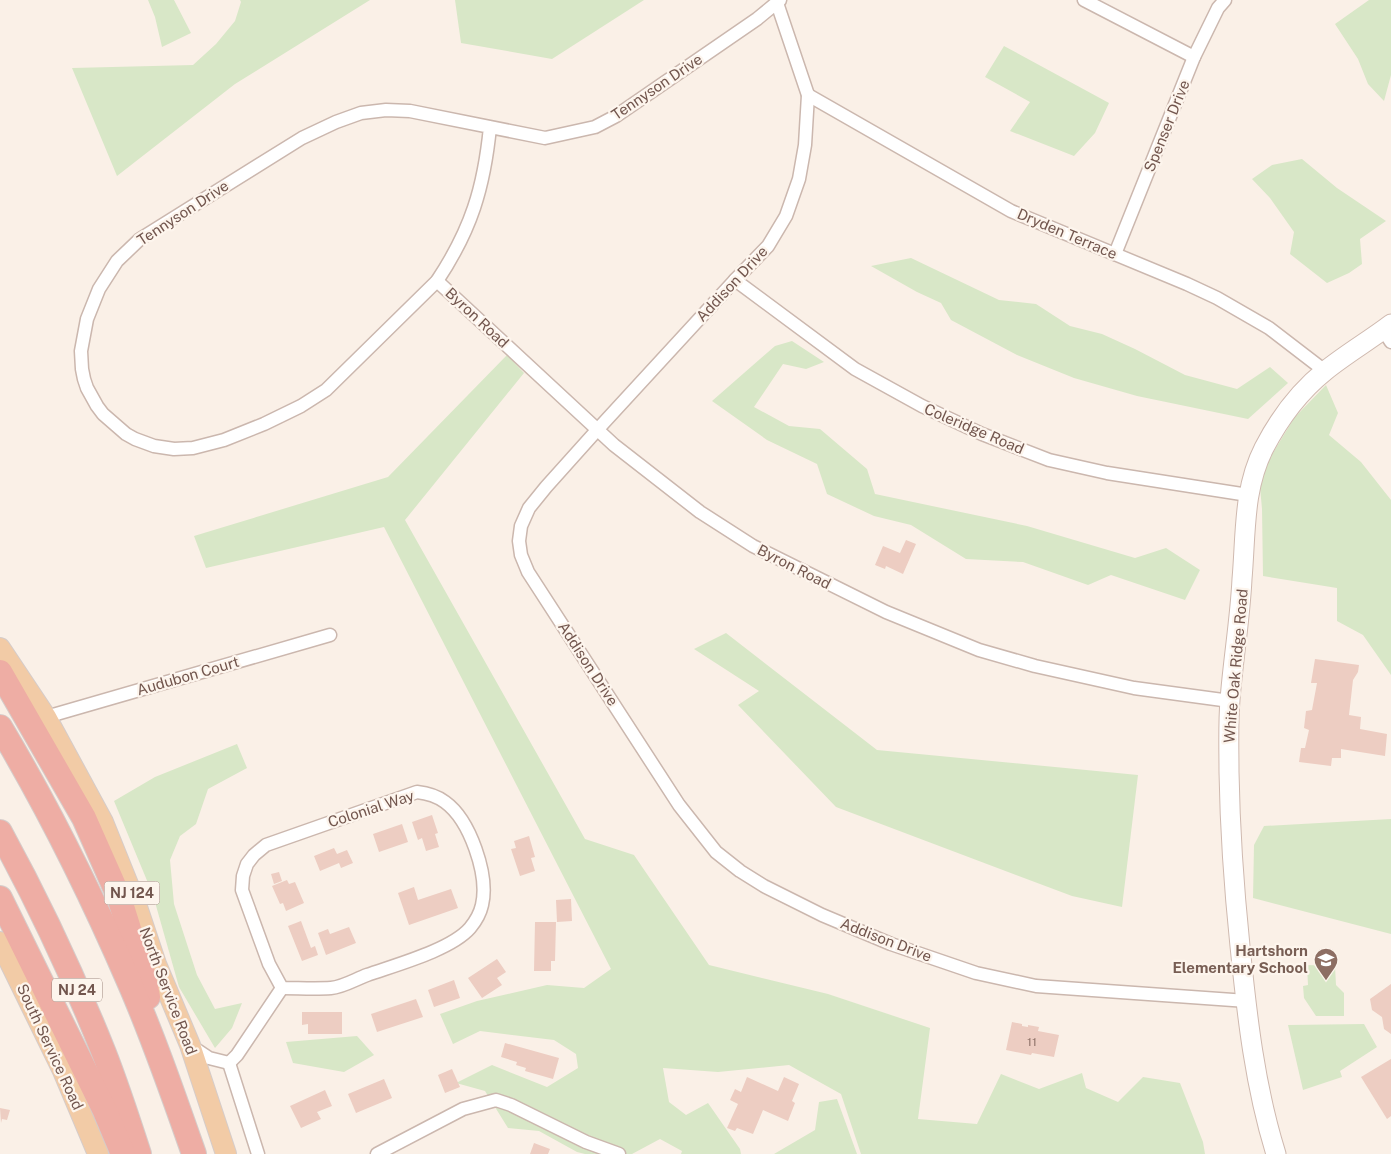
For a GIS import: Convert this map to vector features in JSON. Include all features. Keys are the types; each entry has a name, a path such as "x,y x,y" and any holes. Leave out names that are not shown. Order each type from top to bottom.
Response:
{"highway":[{"path":"0,672 84,818 119,897 144,977 164,1070"},
{"path":"0,727 48,813 86,888 131,985 194,1154"},
{"name":"NJ 24","path":"0,832 40,909 75,984 104,1054 139,1154"},
{"path":"0,898 105,1111 123,1154"}],"main road":[{"name":"North Service Road","path":"0,648 46,717 103,822 136,904 156,964 190,1045 226,1154"},
{"name":"South Service Road","path":"0,942 63,1071 98,1154"}],"street":[{"path":"1084,0 1194,58"},
{"name":"Spenser Drive","path":"1115,254 1194,58 1218,8 1225,0"},
{"name":"Addison Drive","path":"779,1 808,95 805,145 799,179 786,216 768,246 598,429 529,508 521,526 519,541 521,555 528,572 679,804 716,852 740,871 764,886 822,915 892,944 976,973 1036,986 1246,1001"},
{"name":"Tennyson Drive","path":"490,127 487,159 481,188 472,215 461,242 437,281 326,390 301,406 264,424 224,440 194,448 174,449 154,446 134,439 96,406 84,379 82,351 87,319 99,288 117,261 140,238 302,138 360,113 386,110 410,112 490,127 545,138 595,126 616,116 757,19 779,1"},
{"name":"Dryden Terrace","path":"808,95 1011,211 1218,298 1269,328 1325,371"},
{"name":"Coleridge Road","path":"735,280 855,369 922,406 982,434 1050,460 1107,473 1248,495"},
{"name":"Byron Road","path":"437,281 614,445 700,512 753,546 886,612 979,650 1035,666 1134,688 1230,701"},
{"name":"White Oak Ridge Road","path":"1276,1154 1259,1088 1246,1001 1233,880 1230,824 1230,701 1248,495 1253,472 1264,449 1277,425 1291,406 1325,371 1388,332"},
{"name":"Audubon Court","path":"46,717 330,635"},
{"name":"Colonial Way","path":"417,792 434,796 444,801 453,809 461,819 473,842 483,876 484,892 482,906 478,917 469,929 457,940 440,949 333,988 282,988 269,964 242,890 243,876 247,864 254,855 266,845 417,792"},
{"path":"229,1063 237,1055 282,988"},
{"path":"190,1045 209,1058 229,1063"},
{"path":"229,1063 258,1154"},
{"path":"378,1154 463,1109 496,1100 586,1142 619,1154"}],"green space":[{"path":"148,0 174,0 191,33 162,47 155,17"},
{"path":"240,0 370,0 235,84 117,176 72,68 193,65 216,44 235,21"},
{"path":"455,0 644,0 552,59 461,43"},
{"path":"1369,0 1391,0 1391,75 1384,101 1368,84 1358,59 1335,24"},
{"path":"1004,46 1109,103 1095,133 1074,156 1010,131 1030,102 985,77"},
{"path":"1302,159 1337,188 1386,221 1360,239 1362,264 1349,273 1327,283 1290,254 1294,232 1270,198 1252,179 1272,165"},
{"path":"911,258 999,300 1036,304 1070,326 1102,334 1185,375 1237,389 1270,367 1288,383 1248,419 1137,396 1074,378 1017,355 951,320 941,303 871,266"},
{"path":"792,341 824,362 806,369 783,364 754,407 789,426 820,429 867,469 875,494 1027,526 1135,558 1166,548 1200,570 1185,600 1111,575 1088,585 1023,562 966,559 911,525 874,516 827,494 817,464 767,440 712,401 775,346"},
{"path":"507,355 524,373 405,520 585,839 634,855 709,965 828,994 930,1028 918,1119 977,1124 1001,1074 1039,1089 1082,1073 1086,1088 1118,1102 1143,1077 1180,1083 1203,1142 1205,1154 861,1154 841,1094 789,1065 718,1072 663,1068 669,1102 686,1115 708,1103 740,1149 741,1154 681,1154 682,1151 660,1139 632,1154 585,1154 577,1152 539,1131 508,1128 485,1091 456,1083 492,1065 547,1087 578,1068 576,1054 554,1040 480,1031 453,1044 440,1014 477,1001 547,985 584,988 611,969 384,527 206,568 194,536 388,477"},
{"path":"1326,385 1338,413 1329,435 1361,462 1391,500 1391,675 1363,635 1337,621 1337,588 1263,576 1262,509 1259,476 1294,418"},
{"path":"726,633 877,750 1138,775 1122,907 1072,896 836,807 738,705 759,691 694,649"},
{"path":"237,744 247,768 208,789 196,824 180,836 170,860 174,904 197,975 215,1009 242,1003 232,1028 215,1048 179,987 153,895 114,801 155,777"},
{"path":"1391,819 1391,934 1253,898 1254,845 1264,826"},
{"path":"1307,965 1335,966 1336,985 1344,993 1344,1016 1316,1016 1304,998 1303,986 1308,985"},
{"path":"1364,1024 1377,1047 1340,1071 1342,1077 1303,1090 1288,1025"},
{"path":"357,1036 374,1055 344,1072 293,1063 286,1042"},
{"path":"837,1099 857,1154 774,1154 815,1130 819,1102"}],"building":[{"path":"906,540 916,544 903,574 886,566 885,569 875,565 883,546 900,553"},
{"path":"1315,659 1359,665 1358,672 1353,680 1349,715 1361,717 1360,729 1387,734 1385,756 1341,749 1341,758 1332,758 1331,766 1299,762 1301,748 1305,748 1309,730 1304,728 1306,711 1312,710 1317,683 1311,683"},
{"path":"432,815 438,833 435,834 439,847 426,851 422,838 418,840 412,822"},
{"path":"402,824 408,842 379,852 373,834"},
{"path":"529,836 535,857 531,858 535,871 520,876 511,849 516,848 514,841"},
{"path":"334,848 337,854 347,850 353,863 341,868 339,863 320,871 314,856"},
{"path":"279,872 282,881 274,884 271,874"},
{"path":"287,880 289,884 295,882 304,903 286,911 283,903 280,904 272,886"},
{"path":"414,887 418,900 451,889 458,908 409,925 398,893"},
{"path":"571,899 572,921 557,922 556,900"},
{"path":"301,921 311,948 315,946 318,955 302,961 288,926"},
{"path":"535,922 556,922 555,961 551,961 551,971 534,971"},
{"path":"349,927 356,943 326,955 318,933 328,929 330,934"},
{"path":"497,959 506,972 497,978 502,985 482,998 468,978"},
{"path":"454,980 460,998 434,1007 428,990"},
{"path":"1391,984 1391,1034 1384,1029 1382,1017 1372,1010 1370,999"},
{"path":"416,999 423,1017 377,1032 371,1014"},
{"path":"302,1012 342,1012 342,1034 308,1034 308,1024 302,1025"},
{"path":"1012,1022 1022,1024 1022,1026 1039,1027 1038,1031 1059,1035 1054,1057 1006,1050"},
{"path":"505,1043 559,1058 553,1079 525,1071 526,1068 516,1065 517,1062 501,1057"},
{"path":"1391,1059 1391,1116 1387,1119 1361,1077"},
{"path":"452,1069 460,1087 445,1093 438,1075"},
{"path":"747,1077 778,1091 784,1077 799,1084 792,1101 795,1103 788,1121 763,1110 753,1134 737,1128 735,1131 727,1128 738,1104 730,1100 735,1089 741,1092"},
{"path":"384,1079 392,1098 356,1113 348,1094"},
{"path":"325,1090 332,1106 317,1112 321,1119 301,1128 290,1106"},
{"path":"0,1108 10,1110 7,1120 2,1119 1,1123"},
{"path":"534,1143 550,1149 548,1154 530,1154"}],"place":[{"name":"Hartshorn Elementary School","path":"1326,981"}]}
